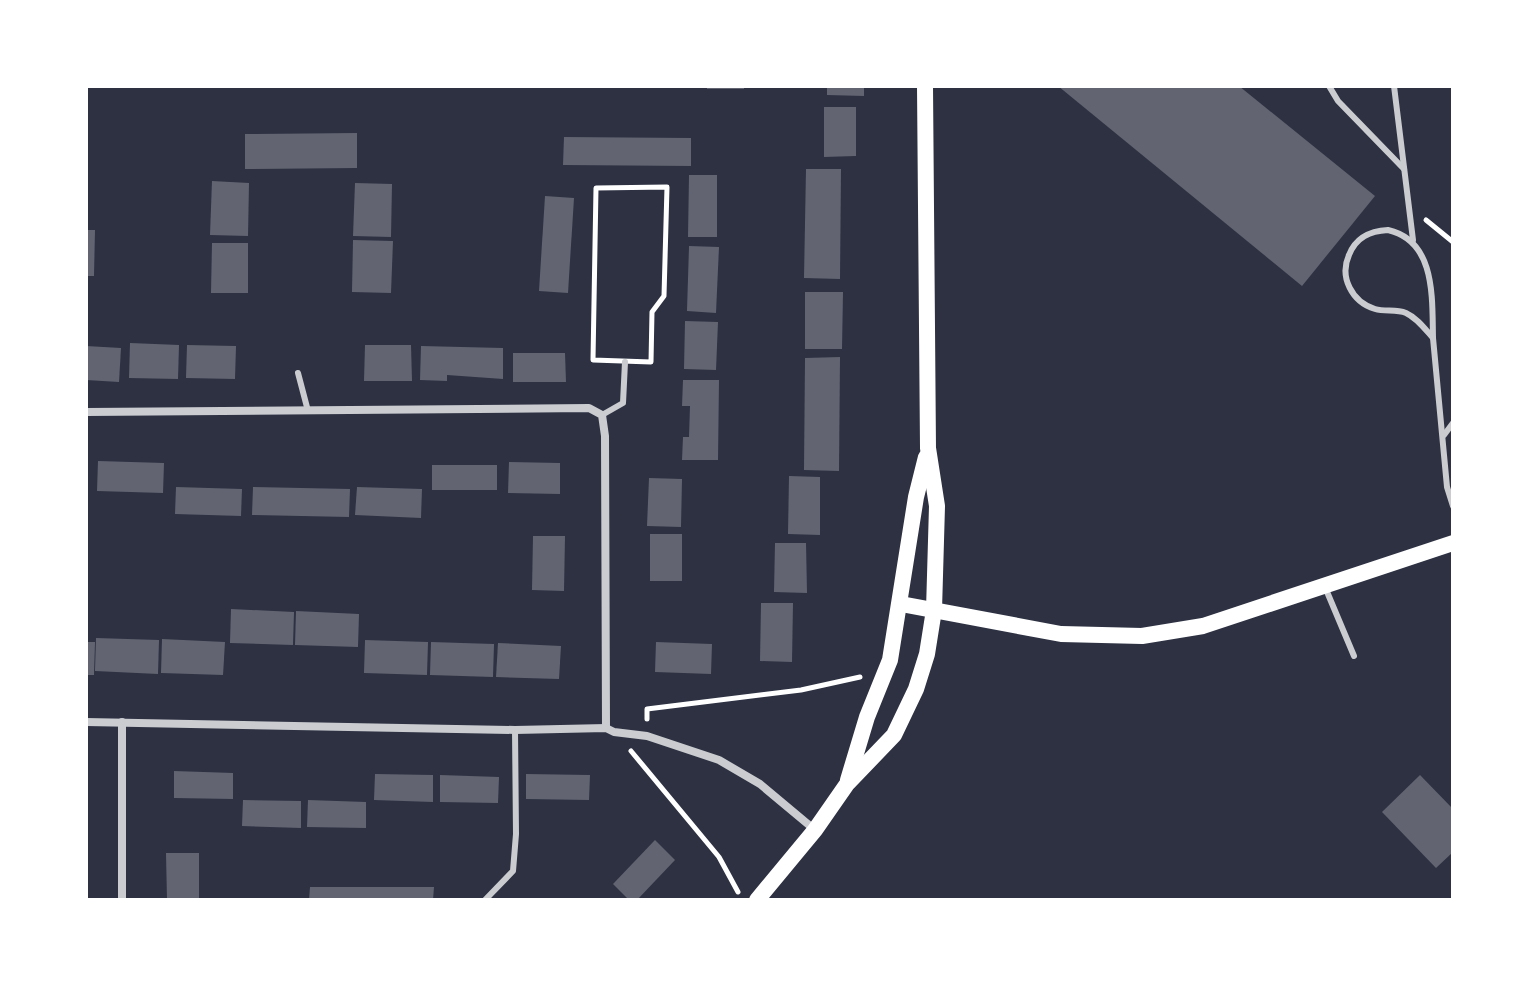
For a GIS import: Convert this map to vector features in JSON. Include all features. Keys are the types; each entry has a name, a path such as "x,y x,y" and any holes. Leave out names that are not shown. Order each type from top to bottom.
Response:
{"main road":[{"path":"757,900 815,830 847,784 894,735 927,654 934,610 937,506 928,448 925,86"},
{"path":"847,784 867,717 890,660 916,497 928,448"},
{"path":"901,604 1061,634 1142,636 1203,626 1453,543"}],"street":[{"path":"86,412 589,408 602,415 610,730"},
{"path":"86,722 610,730 647,736 719,760 760,784 815,830"},
{"path":"122,722 122,900"}],"lane":[{"path":"1329,86 1338,101 1404,169"},
{"path":"1394,86 1413,240"},
{"path":"1433,338 1421,323 1407,313 1378,310 1366,305 1348,286 1345,272 1347,259 1362,237 1374,231 1388,230 1413,240 1421,250 1433,309 1447,487 1453,506"},
{"path":"602,415 623,403 625,362"},
{"path":"298,373 308,411"},
{"path":"1444,435 1453,423"},
{"path":"1325,587 1354,656"},
{"path":"485,900 513,871 516,834 515,730"}],"path":[{"path":"667,187 664,296 652,312 651,362 625,362 593,360 596,188 667,187"},
{"path":"1409,206 1453,242"},
{"path":"647,736 647,709 801,690 860,677"},
{"path":"610,730 654,775 719,857 742,900"}],"building":[{"path":"707,86 744,86 744,89 707,89"},
{"path":"827,86 864,86 864,96 827,95"},
{"path":"1058,86 1239,86 1375,196 1302,286"},
{"path":"824,107 856,107 856,156 824,157"},
{"path":"357,133 357,168 245,169 245,134"},
{"path":"564,137 691,138 691,166 563,165"},
{"path":"806,169 841,169 840,279 804,278"},
{"path":"689,175 717,175 717,237 688,237"},
{"path":"212,181 249,183 248,236 210,235"},
{"path":"355,183 392,184 391,237 353,236"},
{"path":"545,196 574,198 568,293 539,291"},
{"path":"86,230 95,230 94,276 86,276"},
{"path":"353,240 393,241 391,293 352,292"},
{"path":"212,243 248,243 248,293 211,293"},
{"path":"689,246 719,247 716,313 687,311"},
{"path":"805,292 843,292 842,349 805,349"},
{"path":"685,321 718,322 716,370 684,369"},
{"path":"130,343 179,345 178,379 129,378"},
{"path":"187,345 236,346 235,379 186,378"},
{"path":"365,345 411,345 412,381 364,381"},
{"path":"86,346 121,348 119,382 86,380"},
{"path":"421,346 503,348 503,379 447,375 447,381 420,380"},
{"path":"513,353 565,353 566,382 513,382"},
{"path":"840,357 839,471 804,470 805,358"},
{"path":"683,380 719,380 718,460 682,460 683,437 689,437 690,406 682,406"},
{"path":"98,461 164,463 163,493 97,491"},
{"path":"509,462 560,463 560,494 508,493"},
{"path":"432,465 497,465 497,490 432,490"},
{"path":"789,476 820,477 820,535 788,534"},
{"path":"649,478 682,479 681,527 647,526"},
{"path":"176,487 242,489 241,516 175,514"},
{"path":"253,487 350,489 349,517 252,515"},
{"path":"357,487 422,489 421,518 355,515"},
{"path":"650,534 682,534 682,581 650,581"},
{"path":"533,536 565,536 564,591 532,590"},
{"path":"775,543 806,543 807,593 774,592"},
{"path":"761,603 793,603 792,662 760,661"},
{"path":"231,609 294,612 293,645 230,643"},
{"path":"296,611 359,614 358,647 295,645"},
{"path":"96,638 159,640 158,674 95,671"},
{"path":"162,639 225,642 223,675 161,673"},
{"path":"365,640 428,642 427,675 364,673"},
{"path":"86,642 95,642 94,675 86,675"},
{"path":"431,642 494,644 493,677 430,675"},
{"path":"656,642 712,644 711,674 655,672"},
{"path":"498,643 561,646 559,679 496,677"},
{"path":"174,771 233,773 233,799 174,798"},
{"path":"375,774 433,775 433,802 374,800"},
{"path":"526,774 590,775 589,800 526,799"},
{"path":"440,775 499,777 498,803 440,802"},
{"path":"1420,775 1453,809 1453,852 1436,868 1382,812"},
{"path":"243,800 301,801 301,828 242,826"},
{"path":"308,800 366,802 366,828 307,827"},
{"path":"655,840 675,860 637,900 629,900 613,884"},
{"path":"166,853 199,853 199,900 167,900"},
{"path":"310,887 434,887 433,900 309,900"}]}
